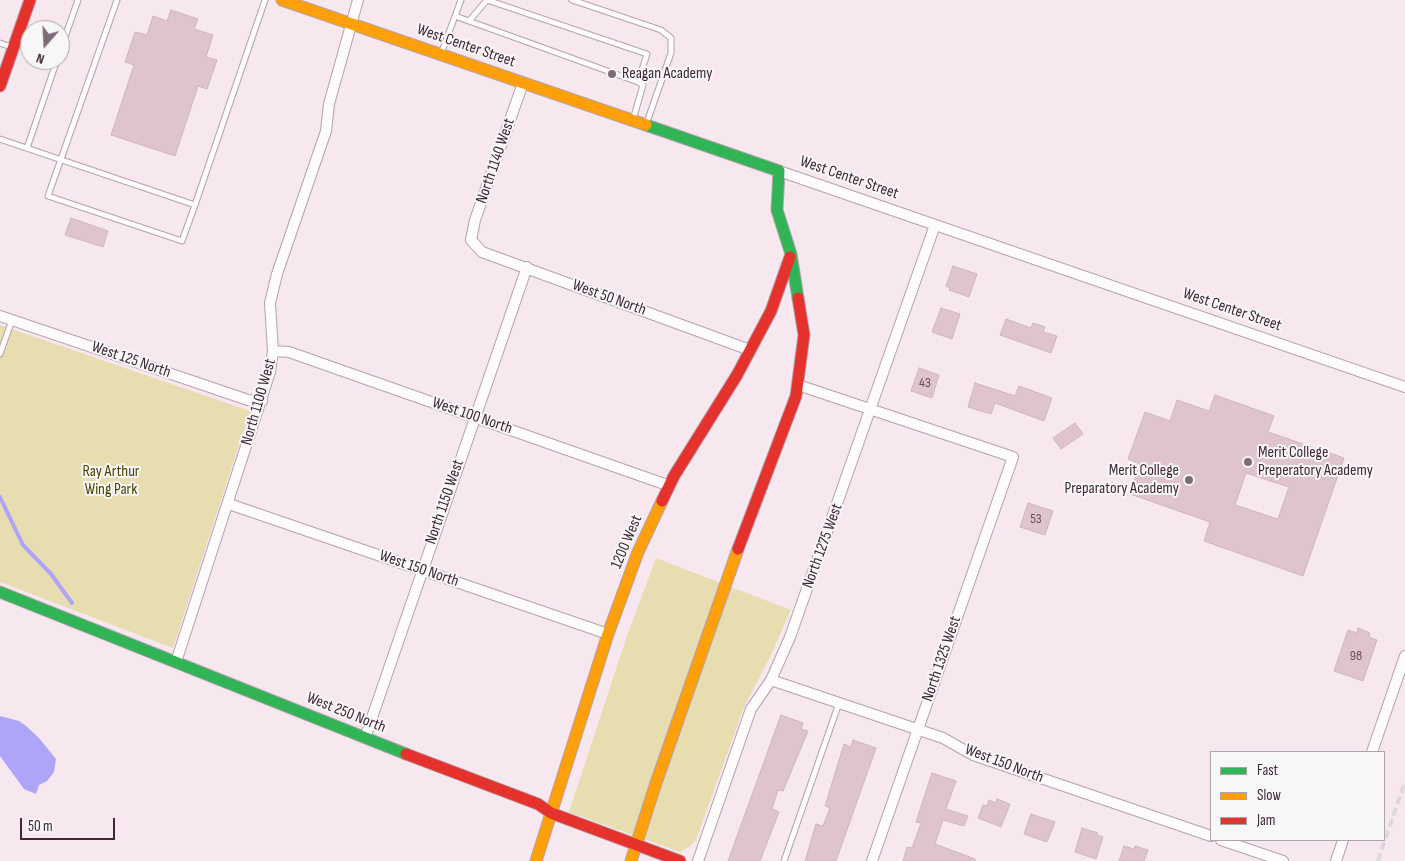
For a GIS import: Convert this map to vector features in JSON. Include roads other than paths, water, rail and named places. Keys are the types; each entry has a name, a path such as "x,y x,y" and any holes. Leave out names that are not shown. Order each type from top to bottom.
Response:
{"street":[{"path":"0,86 30,0"},
{"name":"West Center Street","path":"282,0 1405,388"},
{"name":"North 1100 West","path":"176,662 229,504 270,372 273,351 270,303 277,274 326,131 329,104 350,23 358,0"},
{"name":"North 1140 West","path":"471,240 475,220 523,83"},
{"path":"631,861 656,783 746,527 796,396 804,334 790,254 777,210 779,171"},
{"name":"North 1275 West","path":"698,861 751,709 770,680 790,637 935,225"},
{"name":"West 50 North","path":"471,240 482,252 750,350"},
{"name":"1200 West","path":"536,861 558,797 608,634 638,552 670,486 771,311 790,254"},
{"name":"North 1150 West","path":"365,738 526,267"},
{"name":"West 125 North","path":"0,316 248,400 262,401"},
{"name":"West 100 North","path":"273,351 289,352 670,486"},
{"path":"798,385 871,408"},
{"name":"North 1325 West","path":"871,408 1013,457 872,861"},
{"name":"West 150 North","path":"229,504 608,634"},
{"name":"West 250 North","path":"0,592 365,738 538,804 551,813 680,861"},
{"path":"1372,751 1405,656"},
{"name":"West 150 North","path":"770,680 943,738 972,755 1210,836"},
{"path":"1224,841 1283,861"},
{"path":"1336,861 1343,841"}],"lane":[{"path":"70,23 78,0"},
{"path":"116,0 48,196 182,241 265,0"},
{"path":"441,54 460,0"},
{"path":"469,21 487,0 646,54 638,82"},
{"path":"572,0 661,30 671,38 671,54 645,125"},
{"path":"454,16 638,82 643,85 633,121"},
{"path":"0,43 13,47"},
{"path":"27,148 54,70"},
{"path":"0,139 195,205"},
{"path":"0,354 12,320"},
{"path":"784,861 839,703"}],"waterway":[{"path":"0,497 23,545 51,574 72,603"}],"railway":[{"path":"1385,840 1405,781"},
{"path":"1378,861 1385,841"}],"place":[{"name":"Reagan Academy","path":"612,74"},
{"name":"Merit College Preperatory Academy","path":"1248,462"},
{"name":"Merit College Preparatory Academy","path":"1189,480"}],"park label":[{"name":"Ray Arthur Wing Park","path":"111,481"}]}
